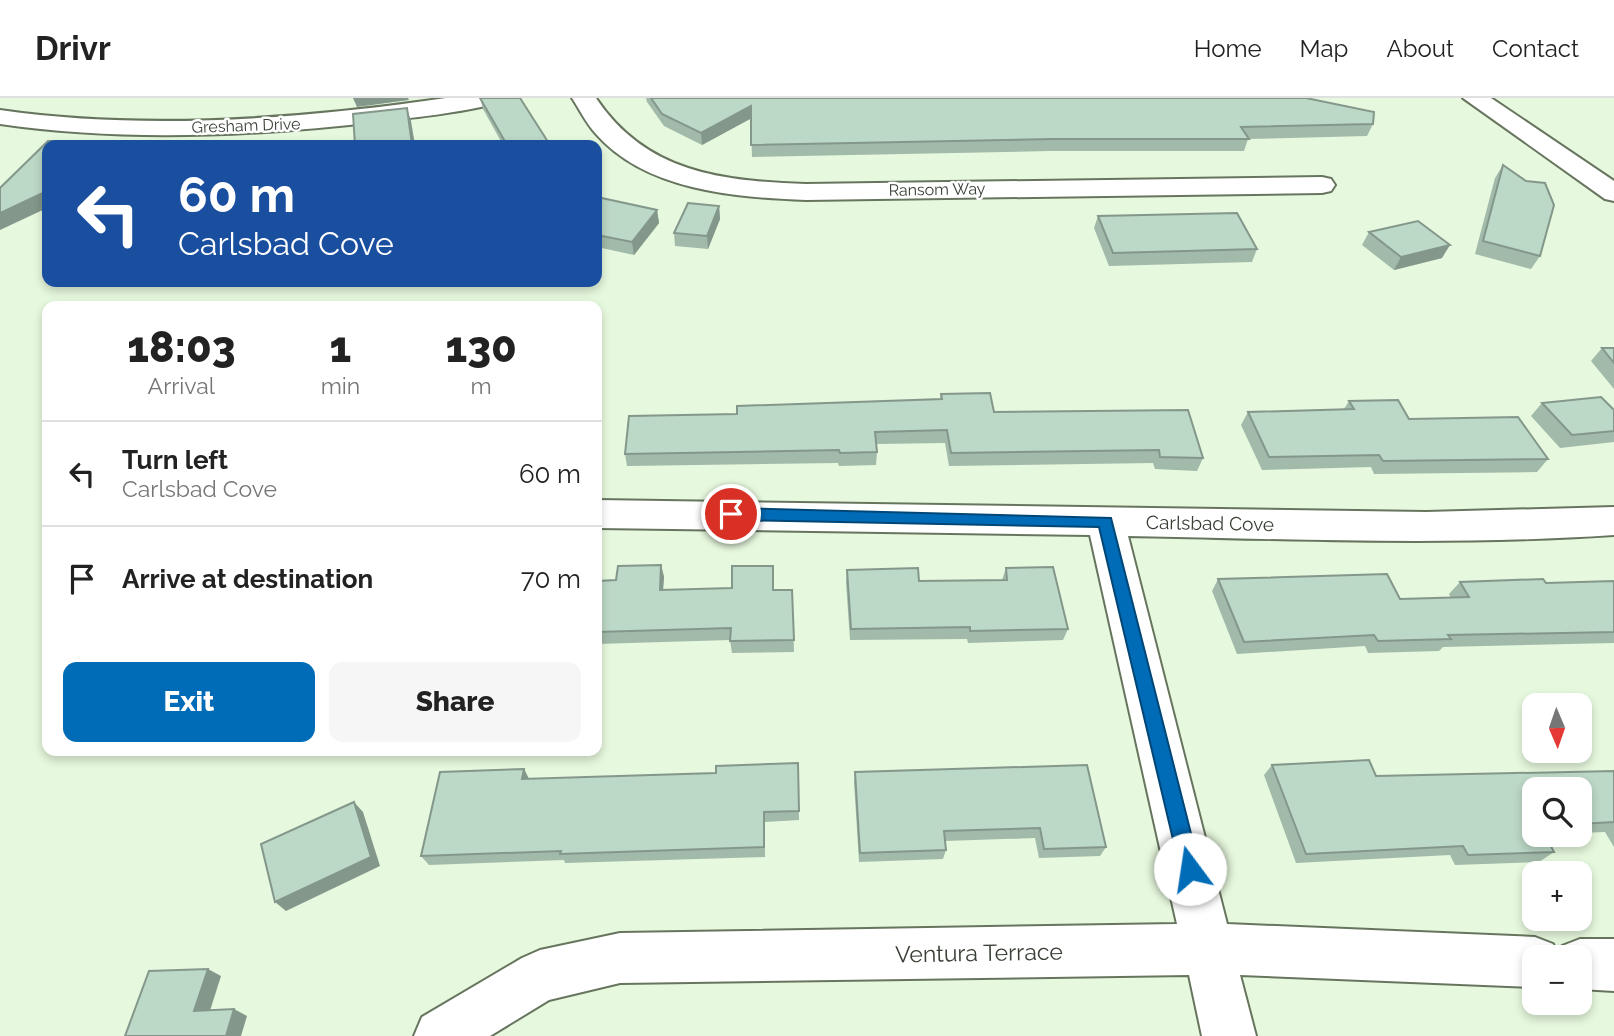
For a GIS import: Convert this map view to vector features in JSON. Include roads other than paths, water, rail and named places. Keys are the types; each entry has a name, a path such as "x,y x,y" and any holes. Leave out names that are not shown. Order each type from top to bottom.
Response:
{"street":[{"name":"Gresham Drive","path":"3,120 107,126 198,127 286,134 490,98"},
{"name":"Ransom Way","path":"584,98 607,132 644,158 701,180 756,190 806,192 1322,185"},
{"path":"1475,98 1614,193"},
{"name":"Carlsbad Cove","path":"602,514 852,515 1106,522 1489,527 1614,521"},
{"path":"1106,522 1229,1036"},
{"name":"Ventura Terrace","path":"441,1036 540,976 620,958 1210,949 1522,961"},
{"path":"1592,964 1614,965"}]}
